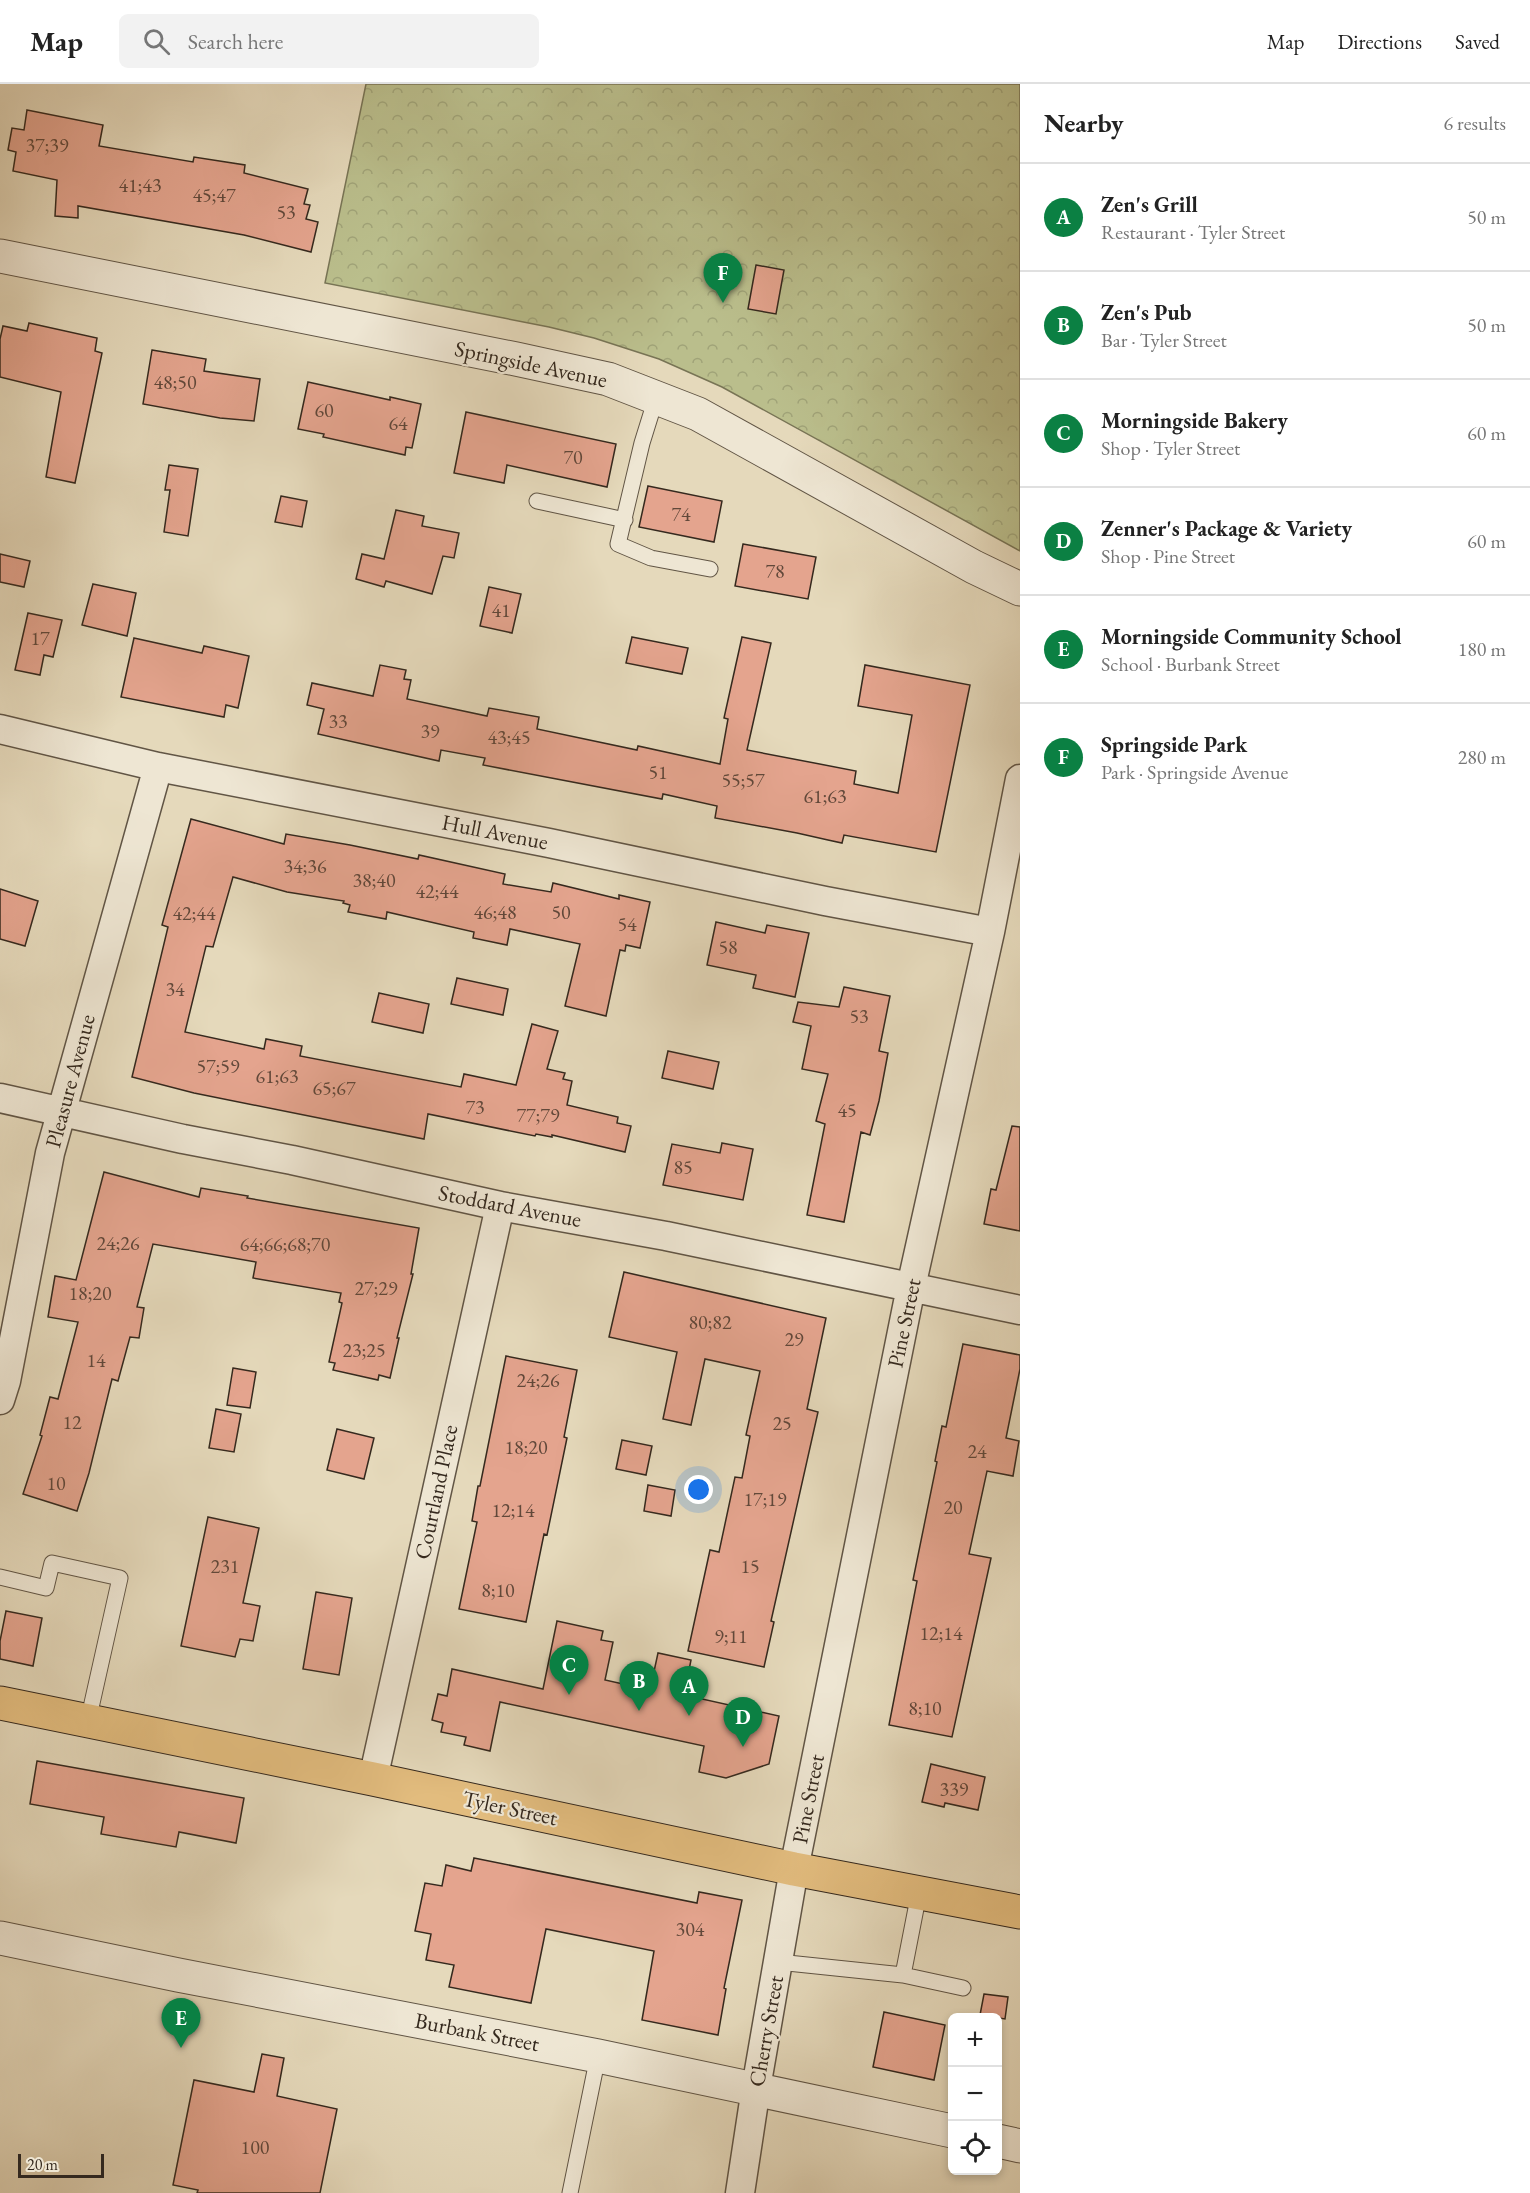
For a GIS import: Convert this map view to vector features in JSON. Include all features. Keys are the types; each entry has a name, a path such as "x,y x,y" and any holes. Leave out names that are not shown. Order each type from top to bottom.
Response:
{"main road":[{"name":"Tyler Street","path":"0,1703 373,1779 794,1869 1020,1912"}],"street":[{"name":"Springside Avenue","path":"0,256 608,379 698,414 974,567 1020,589"},
{"name":"Hull Avenue","path":"0,729 158,767 549,843 825,902 990,932"},
{"name":"Pleasure Avenue","path":"0,1400 6,1381 50,1152 158,767"},
{"name":"Pine Street","path":"794,1869 911,1287 990,932 1020,779"},
{"name":"Stoddard Avenue","path":"0,1098 500,1206 666,1236 1020,1310"},
{"name":"Courtland Place","path":"373,1779 500,1206"},
{"name":"Cherry Street","path":"740,2193 794,1869"},
{"name":"Burbank Street","path":"0,1938 756,2088 948,2130"},
{"path":"1002,2142 1020,2146"}],"lane":[{"path":"656,398 642,443 618,544 651,558 710,569"},
{"path":"537,501 625,520"},
{"path":"0,1576 46,1588 52,1563 120,1578 88,1721"},
{"path":"903,1975 919,1893"},
{"path":"778,1962 903,1975 963,1988"},
{"path":"570,2193 598,2056"}],"green space":[{"path":"366,84 1020,84 1020,551 722,387 659,359 594,338 549,327 325,283"}],"building":[{"path":"27,110 103,125 99,146 193,162 194,157 245,165 244,173 308,189 304,204 310,205 306,219 318,222 311,252 244,235 78,206 78,218 55,216 57,180 13,171 16,152 8,150 12,128 24,130"},
{"path":"756,265 784,270 776,314 748,309"},
{"path":"29,323 97,338 95,351 102,353 75,483 46,477 61,392 0,377 0,339 3,326 27,331"},
{"path":"152,350 206,359 204,371 260,379 254,421 220,418 143,404"},
{"path":"308,382 390,400 390,397 421,404 412,448 406,447 405,455 323,437 324,434 298,429"},
{"path":"466,412 616,444 607,487 507,465 504,483 454,473"},
{"path":"169,465 198,469 188,536 164,532 170,490 165,490"},
{"path":"648,486 722,501 714,542 639,527"},
{"path":"281,496 307,501 302,527 275,522"},
{"path":"396,510 424,516 422,526 459,533 454,558 443,556 432,594 386,581 384,587 356,579 362,554 384,559"},
{"path":"743,544 816,557 808,599 735,586"},
{"path":"0,554 30,561 24,587 0,582"},
{"path":"93,584 136,593 127,636 82,625"},
{"path":"489,587 521,594 512,633 480,626"},
{"path":"28,613 62,620 53,657 44,655 40,675 15,670"},
{"path":"632,637 688,648 682,674 626,663"},
{"path":"742,637 771,643 747,750 856,771 854,784 898,793 912,715 858,706 865,665 970,685 936,852 844,835 842,843 715,818 717,806 663,794 662,799 483,765 485,758 441,750 439,761 318,734 324,709 307,705 312,683 373,696 380,665 406,670 404,679 411,680 407,699 487,716 489,708 539,717 537,729 637,750 638,746 720,764 728,719 724,718"},
{"path":"134,638 202,653 204,646 249,656 238,708 226,705 224,717 121,697"},
{"path":"191,819 284,844 286,834 418,859 419,855 505,874 503,884 551,892 553,883 619,899 619,895 650,902 640,948 626,945 625,951 620,950 606,1016 565,1006 580,944 510,929 507,945 473,938 474,932 387,912 386,919 348,912 350,905 343,903 344,901 287,892 233,877 213,947 206,946 185,1032 264,1049 266,1039 302,1046 300,1056 461,1087 464,1074 516,1085 532,1024 558,1031 547,1069 565,1073 563,1079 572,1081 567,1105 618,1117 617,1123 631,1126 625,1152 552,1135 552,1137 536,1134 535,1136 428,1114 424,1139 194,1093 132,1077 168,927 162,925"},
{"path":"0,889 38,901 25,946 0,939"},
{"path":"716,922 765,933 767,925 809,933 795,997 753,988 756,975 707,965"},
{"path":"457,978 508,989 503,1015 451,1004"},
{"path":"844,987 890,996 879,1051 888,1053 879,1101 870,1135 861,1132 844,1222 807,1215 825,1124 816,1121 828,1074 802,1069 811,1026 793,1022 798,1002 839,1007"},
{"path":"379,993 429,1004 423,1033 372,1022"},
{"path":"668,1051 719,1062 713,1089 662,1078"},
{"path":"1012,1126 1020,1127 1020,1231 984,1224 991,1189 996,1190"},
{"path":"722,1143 753,1149 743,1200 663,1185 672,1144 720,1153"},
{"path":"104,1172 199,1197 201,1188 419,1228 411,1274 413,1274 397,1338 399,1338 390,1378 379,1375 378,1380 333,1370 335,1363 329,1362 342,1303 339,1302 341,1293 253,1278 256,1262 153,1244 137,1307 144,1308 139,1338 130,1337 118,1381 112,1379 89,1473 77,1511 23,1494 42,1436 40,1435 50,1397 58,1399 78,1322 48,1317 55,1276 76,1280"},
{"path":"624,1272 826,1318 807,1409 818,1412 771,1621 774,1622 764,1667 688,1651 710,1550 719,1552 735,1477 742,1478 750,1436 746,1435 760,1371 705,1359 691,1425 663,1419 677,1352 609,1337"},
{"path":"963,1344 1020,1355 1020,1369 1006,1438 1019,1441 1013,1476 987,1471 969,1554 991,1558 952,1737 889,1725 917,1581 913,1580 937,1462 935,1461 942,1426 946,1427"},
{"path":"506,1356 577,1370 564,1437 567,1438 526,1622 459,1609 477,1522 472,1521 478,1486 480,1486"},
{"path":"233,1368 256,1372 250,1408 227,1405"},
{"path":"216,1409 241,1414 234,1452 209,1448"},
{"path":"337,1429 374,1438 364,1479 327,1470"},
{"path":"622,1440 652,1446 646,1475 616,1469"},
{"path":"648,1485 675,1490 671,1516 644,1511"},
{"path":"208,1517 259,1528 243,1603 260,1606 253,1641 240,1639 235,1657 181,1646"},
{"path":"316,1592 352,1598 339,1675 303,1669"},
{"path":"6,1611 42,1618 33,1666 0,1659 0,1641"},
{"path":"557,1621 603,1631 601,1640 613,1642 605,1680 650,1690 658,1653 691,1660 684,1695 779,1716 769,1764 726,1778 699,1772 704,1746 500,1702 490,1751 464,1745 466,1737 441,1732 443,1723 432,1720 438,1694 447,1696 452,1669 543,1689"},
{"path":"37,1761 244,1798 236,1843 179,1832 176,1847 101,1834 104,1817 30,1804"},
{"path":"931,1764 985,1777 978,1810 945,1803 944,1807 922,1802"},
{"path":"474,1858 697,1903 699,1892 742,1900 724,1988 726,1989 718,2035 642,2020 654,1951 546,1929 531,2003 449,1987 454,1965 426,1960 431,1934 415,1931 425,1883 442,1886 446,1865 471,1871"},
{"path":"984,1994 1008,1997 1005,2019 1002,2019 1002,2013 980,2013"},
{"path":"884,2012 945,2025 934,2080 873,2067"},
{"path":"262,2054 284,2058 277,2096 337,2109 320,2193 197,2193 198,2190 173,2185 194,2080 254,2092"}],"place":[{"name":"Springside Park","path":"723,303"},
{"name":"Morningside Bakery","path":"569,1695"},
{"name":"Zen's Pub","path":"639,1711"},
{"name":"Zen's Grill","path":"689,1716"},
{"name":"Zenner's Package & Variety","path":"743,1747"},
{"name":"Morningside Community School","path":"181,2048"}]}
